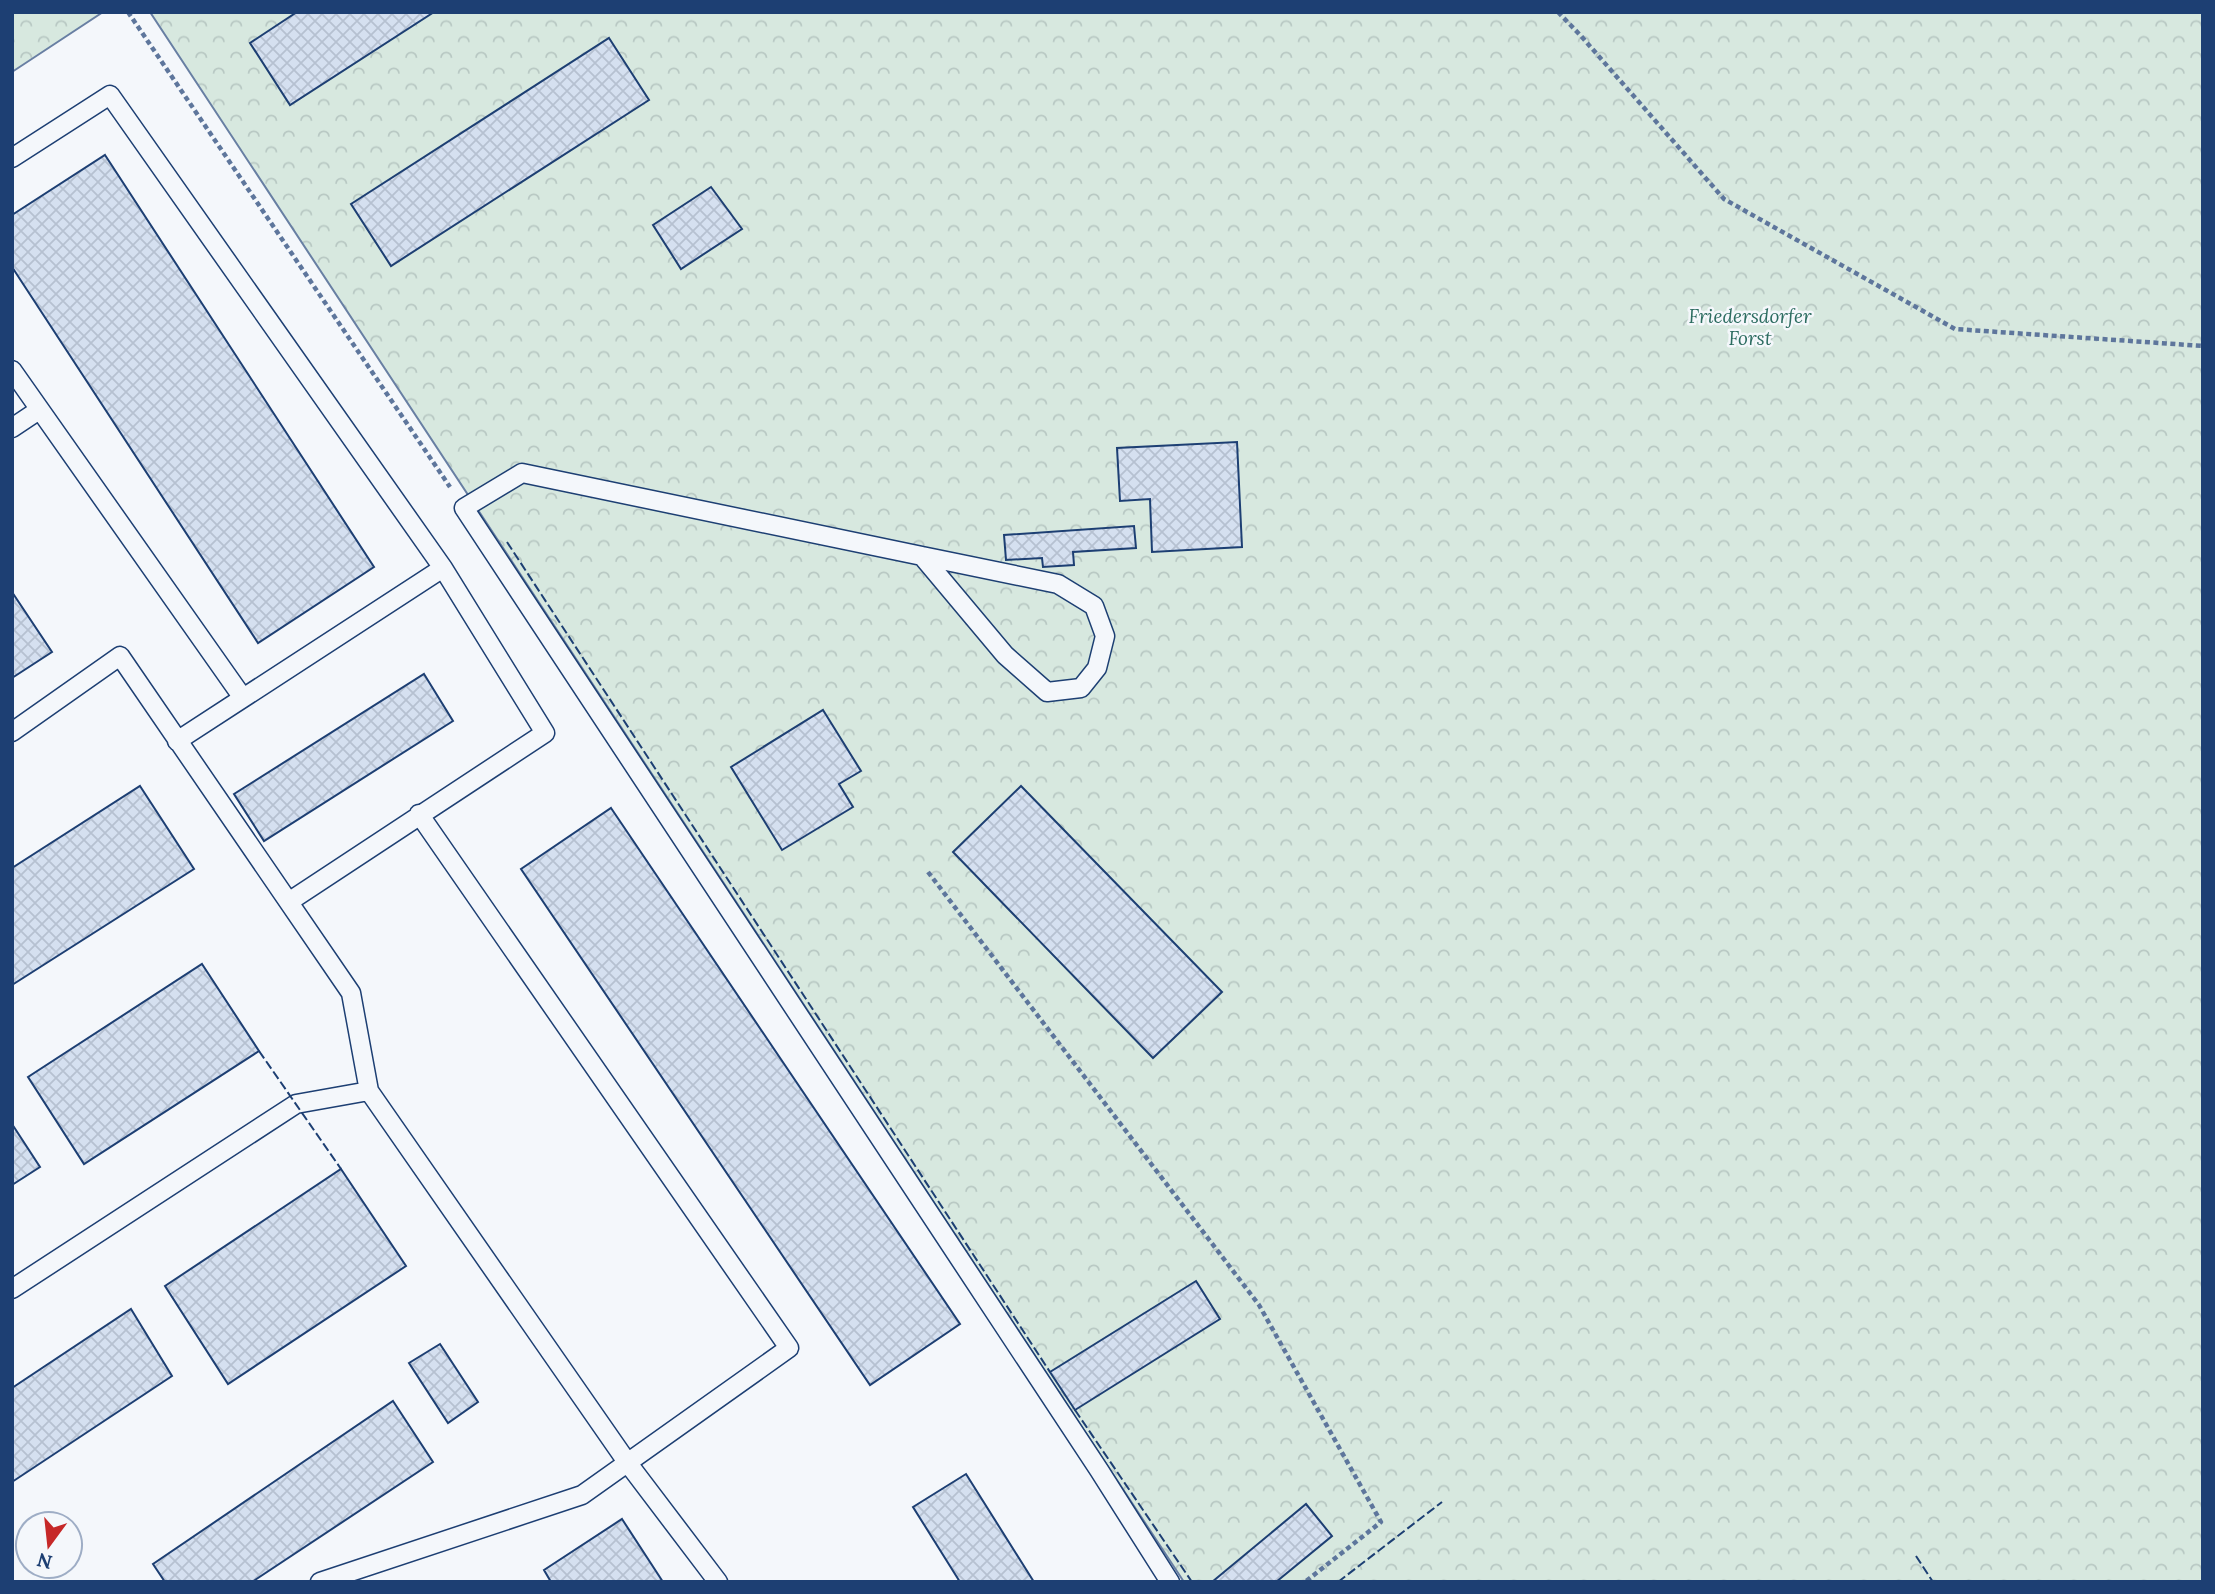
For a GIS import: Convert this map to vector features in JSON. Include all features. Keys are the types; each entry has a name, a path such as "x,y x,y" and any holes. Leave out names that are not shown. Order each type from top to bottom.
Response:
{"lane":[{"path":"12,158 110,95 443,568 545,733 290,901"},
{"path":"12,370 243,698"},
{"path":"12,428 39,410"},
{"path":"922,556 1005,655 1047,692 1081,688 1097,668 1105,636 1094,606 1058,584 522,473 464,508 1099,1470 1170,1582"},
{"path":"177,741 443,568"},
{"path":"12,732 120,656 351,993 369,1091 627,1462 718,1582"},
{"path":"320,1582 582,1495 789,1348 419,814"},
{"path":"12,1289 296,1104 369,1091"}],"path":[{"path":"128,12 464,508"},
{"path":"1558,12 1724,199 1955,330 2203,346"},
{"path":"928,872 1259,1305 1381,1522 1304,1582"}],"green space":[{"path":"12,12 103,12 12,72"},
{"name":"Friedersdorfer Forst","path":"150,12 2203,12 2203,1582 1184,1582"}],"building":[{"path":"297,12 434,12 290,105 250,43"},
{"path":"609,38 649,100 391,266 351,204"},
{"path":"105,155 374,567 258,643 12,267 12,215"},
{"path":"711,187 742,229 681,269 653,225"},
{"path":"1237,442 1242,547 1152,552 1150,499 1120,501 1117,448"},
{"path":"1134,526 1136,548 1073,552 1074,565 1043,567 1042,558 1006,560 1004,535"},
{"path":"12,592 52,652 12,678"},
{"path":"424,674 453,721 264,841 234,794"},
{"path":"823,710 861,771 839,784 853,807 782,850 731,767"},
{"path":"140,786 194,869 12,985 12,868"},
{"path":"1021,786 1222,992 1153,1058 953,852"},
{"path":"611,808 960,1324 870,1385 521,869"},
{"path":"202,964 259,1051 84,1164 28,1077"},
{"path":"12,1124 40,1167 12,1185"},
{"path":"341,1169 406,1266 228,1384 165,1286"},
{"path":"1196,1281 1220,1319 1075,1410 1050,1372"},
{"path":"131,1309 172,1376 12,1482 12,1388"},
{"path":"440,1344 478,1402 448,1423 409,1363"},
{"path":"393,1401 433,1462 252,1582 165,1582 153,1564"},
{"path":"966,1474 1034,1582 960,1582 913,1507"},
{"path":"1306,1504 1332,1536 1276,1582 1212,1582"},
{"path":"622,1519 663,1582 551,1582 544,1570"}],"fence":[{"path":"507,542 1050,1372"},
{"path":"259,1051 341,1169"},
{"path":"1075,1410 1192,1582"},
{"path":"1338,1582 1442,1502"},
{"path":"1916,1556 1933,1582"}]}
